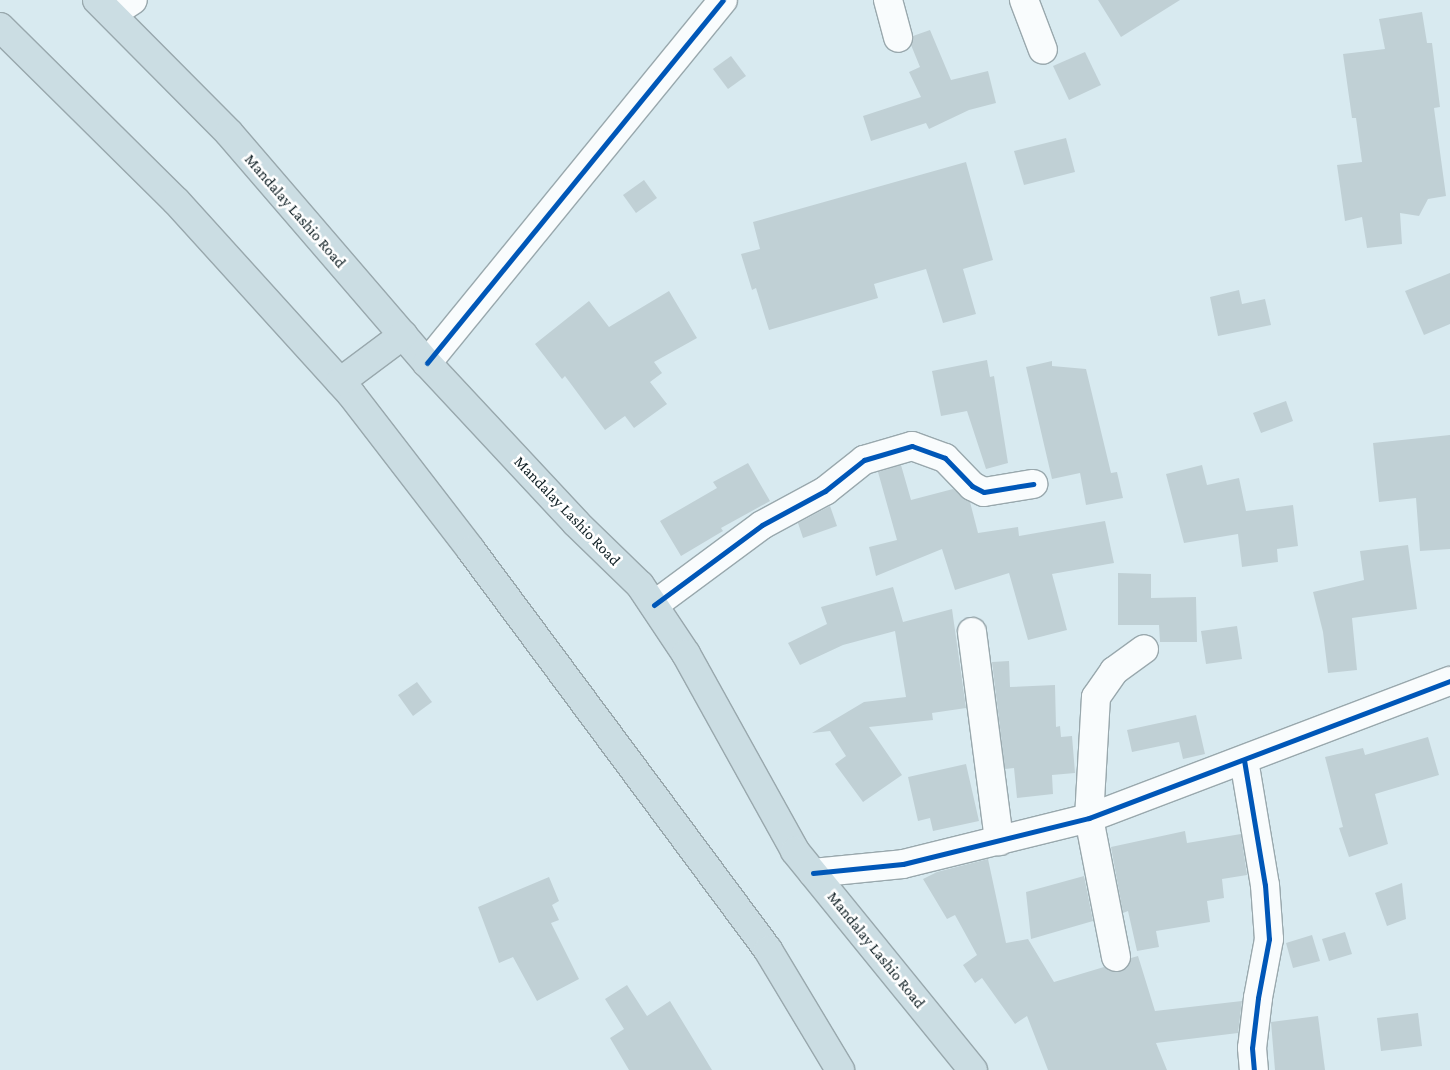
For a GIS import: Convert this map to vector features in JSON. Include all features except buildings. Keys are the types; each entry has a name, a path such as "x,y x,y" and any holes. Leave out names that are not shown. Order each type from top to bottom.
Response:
{"highway":[{"name":"Mandalay Lashio Road","path":"114,5 228,133 427,363 576,523 640,585 734,737 795,851 972,1070"},
{"path":"0,27 176,200 340,382 471,550 768,950 840,1070"},
{"path":"340,382 403,335"}],"street":[{"path":"427,363 723,0"},
{"path":"888,0 898,38"},
{"path":"1024,0 1043,50"},
{"path":"654,605 762,525 825,491 864,460 912,446 945,458 972,486 984,492 1033,484"},
{"path":"972,632 999,841"},
{"path":"1116,956 1089,818 1096,697 1114,671 1144,649"},
{"path":"813,873 903,864 1089,818 1450,681"},
{"path":"1244,760 1265,885 1269,939 1258,998 1252,1048 1254,1070"}],"cycle path":[{"path":"427,363 723,0"},
{"path":"654,605 762,525 825,491 864,460 912,446 945,458 972,486 984,492 1033,484"},
{"path":"813,873 903,864 1089,818 1450,681"},
{"path":"1244,760 1265,885 1269,939 1258,998 1252,1048 1254,1070"}]}
